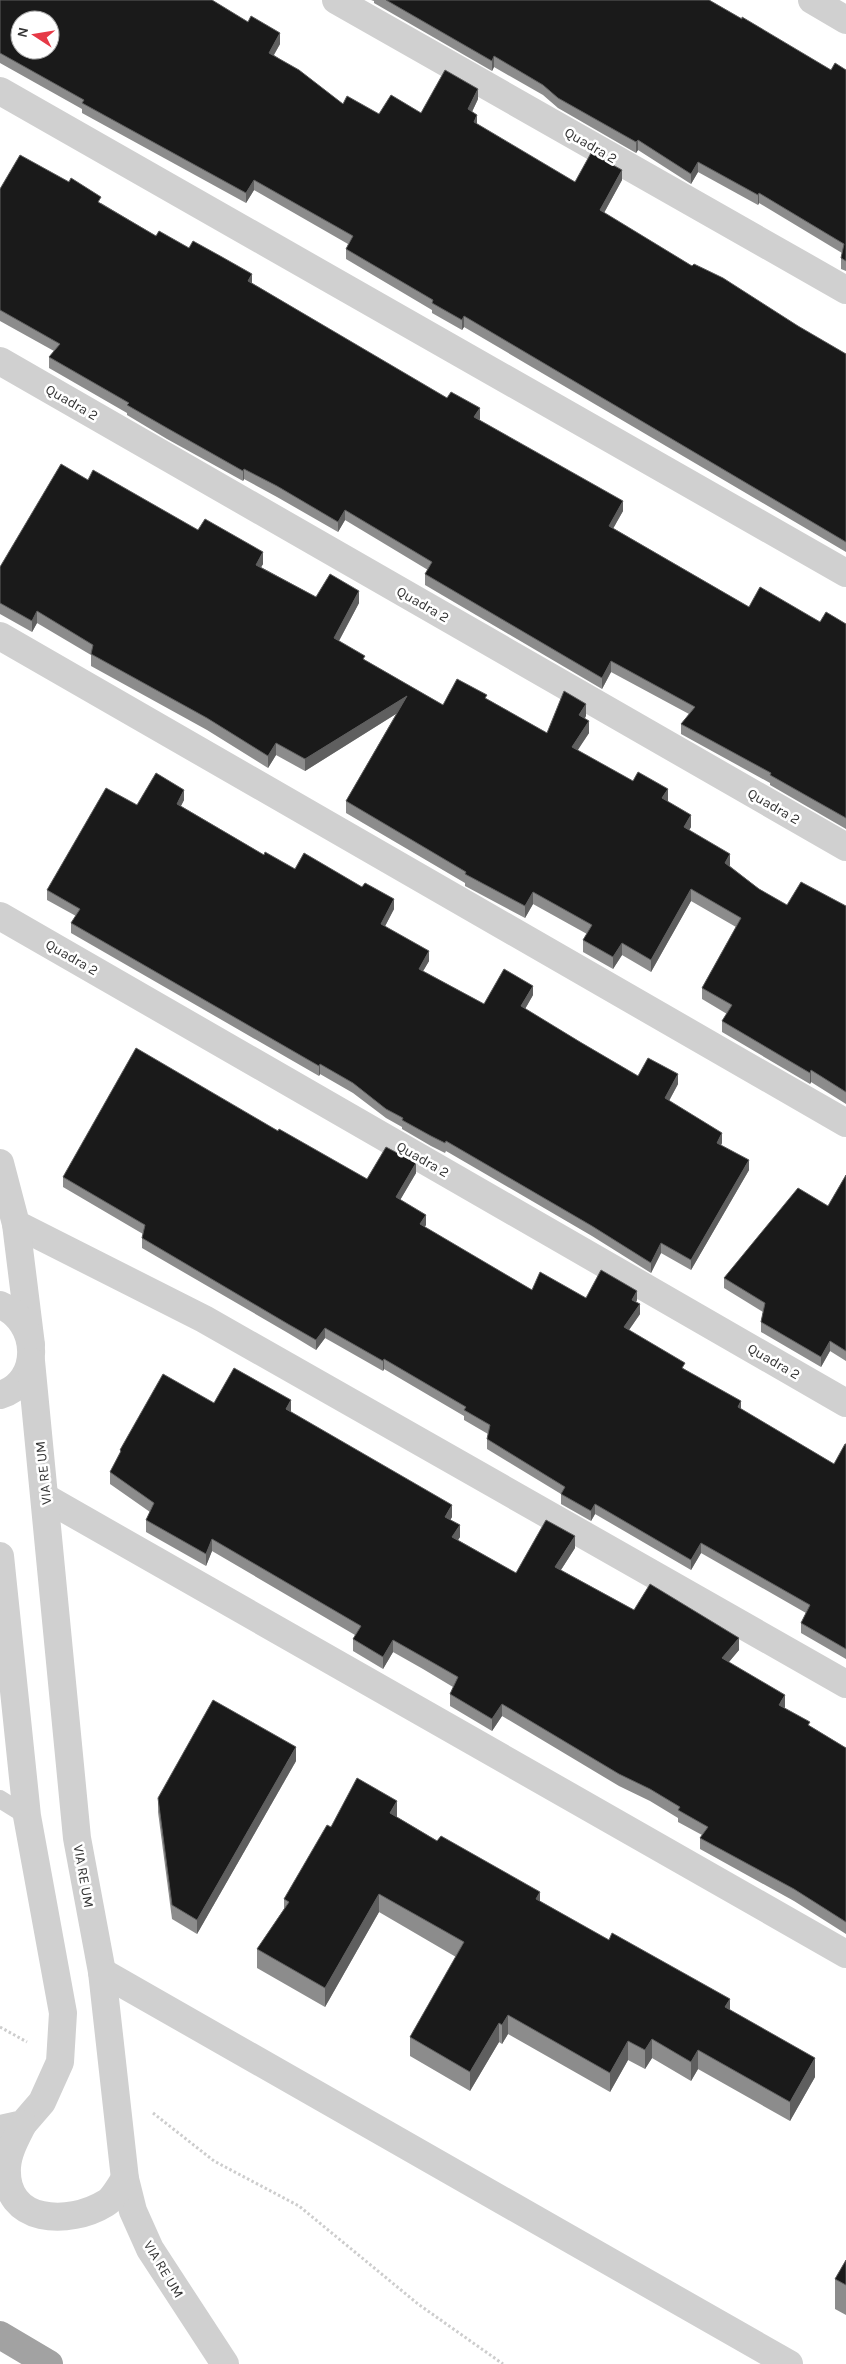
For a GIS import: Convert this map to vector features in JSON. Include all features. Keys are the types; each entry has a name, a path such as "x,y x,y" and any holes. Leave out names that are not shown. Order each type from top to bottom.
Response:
{"highway":[{"path":"0,2335 49,2364"}],"street":[{"name":"Quadra 2","path":"336,0 846,290"},
{"path":"812,0 846,20"},
{"path":"0,91 846,573"},
{"name":"Quadra 2","path":"0,361 846,847"},
{"path":"0,636 846,1123"},
{"name":"Quadra 2","path":"0,916 846,1403"},
{"name":"VIA RE UM","path":"0,1163 16,1224 46,1498 77,1838 102,1972 125,2179 134,2211 150,2249 225,2364"},
{"path":"16,1224 204,1319 846,1684"},
{"path":"0,1305 10,1310 25,1324 31,1353 22,1380 6,1393 0,1395"},
{"path":"46,1498 846,1954"},
{"path":"0,1556 27,1816 63,2013 60,2062 42,2102 11,2126 8,2175 13,2196 20,2205 33,2212 67,2218 81,2215 108,2203 125,2179"},
{"path":"102,1972 789,2364"}],"lane":[{"path":"0,1799 27,1816"}],"path":[{"path":"0,2026 60,2062"},
{"path":"114,2082 214,2161 299,2206 418,2304 503,2364"}],"building":[{"path":"0,0 212,0 248,22 251,16 280,33 269,53 299,70 343,104 347,96 379,114 391,95 421,113 445,70 478,89 468,109 477,115 474,122 575,182 591,153 622,170 600,210 692,266 694,264 723,278 846,354 846,542 464,316 462,320 432,303 433,300 346,249 353,236 254,180 246,193 82,103 84,100 13,60 60,60 60,10 10,10 10,59 0,53"},
{"path":"386,0 709,0 742,19 742,17 831,70 835,63 846,70 846,261 841,258 844,244 759,193 758,195 698,162 691,174 638,140 636,142 558,98 543,85 494,56 492,61"},
{"path":"20,155 69,182 71,178 101,197 98,202 156,236 159,231 189,248 193,241 252,274 248,281 447,398 451,392 480,408 474,417 623,501 609,526 749,607 760,587 820,622 826,612 846,624 846,818 770,775 771,773 681,724 695,707 611,661 602,678 425,574 432,562 345,510 338,522 277,486 244,469 243,471 167,428 127,405 129,403 49,357 60,344 0,310 0,189"},
{"path":"61,464 88,480 93,470 198,530 205,519 263,552 256,565 316,597 330,574 359,591 334,638 365,656 363,659 443,705 457,679 487,695 485,698 547,733 564,691 586,704 579,715 589,721 572,747 633,781 638,772 668,789 662,798 691,815 684,827 730,854 725,863 759,889 787,905 801,882 846,906 846,1092 811,1070 810,1073 722,1021 732,1005 702,988 741,918 691,889 651,960 622,943 613,957 583,940 592,925 533,892 525,906 465,874 466,872 346,801 407,696 305,759 276,743 268,756 207,718 91,654 93,645 37,611 32,621 0,603 0,567"},
{"path":"156,773 184,790 177,804 264,855 265,852 295,869 304,853 362,887 365,883 394,899 381,924 429,951 419,969 484,1004 504,969 533,986 521,1006 580,1042 638,1076 648,1058 678,1074 665,1098 722,1133 717,1143 749,1160 691,1260 661,1243 651,1263 592,1226 446,1141 445,1143 402,1120 403,1118 386,1109 353,1083 320,1064 319,1066 71,923 80,909 47,890 106,788 137,805"},
{"path":"136,1048 278,1131 279,1129 367,1179 386,1147 416,1163 396,1197 426,1215 420,1224 532,1290 540,1272 586,1298 601,1270 637,1291 632,1300 640,1304 624,1327 685,1363 682,1368 741,1401 738,1407 834,1464 846,1444 846,1649 801,1623 810,1605 701,1543 691,1560 595,1504 591,1511 561,1494 565,1487 487,1439 490,1425 464,1410 466,1407 384,1359 383,1361 325,1328 316,1340 142,1238 145,1225 63,1177"},
{"path":"846,1175 846,1351 830,1341 821,1357 761,1322 765,1303 724,1278 798,1188 828,1206"},
{"path":"234,1368 291,1400 286,1409 452,1505 445,1517 460,1525 452,1537 516,1573 546,1520 575,1536 555,1567 634,1610 650,1584 739,1638 722,1658 785,1695 779,1705 810,1722 808,1725 846,1748 846,1922 794,1889 700,1838 708,1827 678,1810 680,1807 650,1789 619,1774 502,1704 492,1719 450,1694 458,1677 393,1640 383,1657 353,1639 361,1626 212,1539 206,1554 146,1520 154,1503 110,1472 120,1450 163,1374 214,1403"},
{"path":"213,1700 296,1747 197,1920 172,1905 158,1798"},
{"path":"357,1778 397,1801 390,1813 437,1841 441,1836 540,1892 536,1899 609,1940 612,1933 730,1999 725,2007 815,2058 790,2102 698,2050 691,2062 652,2039 645,2050 628,2041 610,2073 508,2015 502,2025 499,2023 470,2072 410,2037 464,1942 379,1894 325,1988 257,1949 289,1902 284,1899 327,1825 331,1827"},
{"path":"846,2260 846,2285 835,2279"}]}
